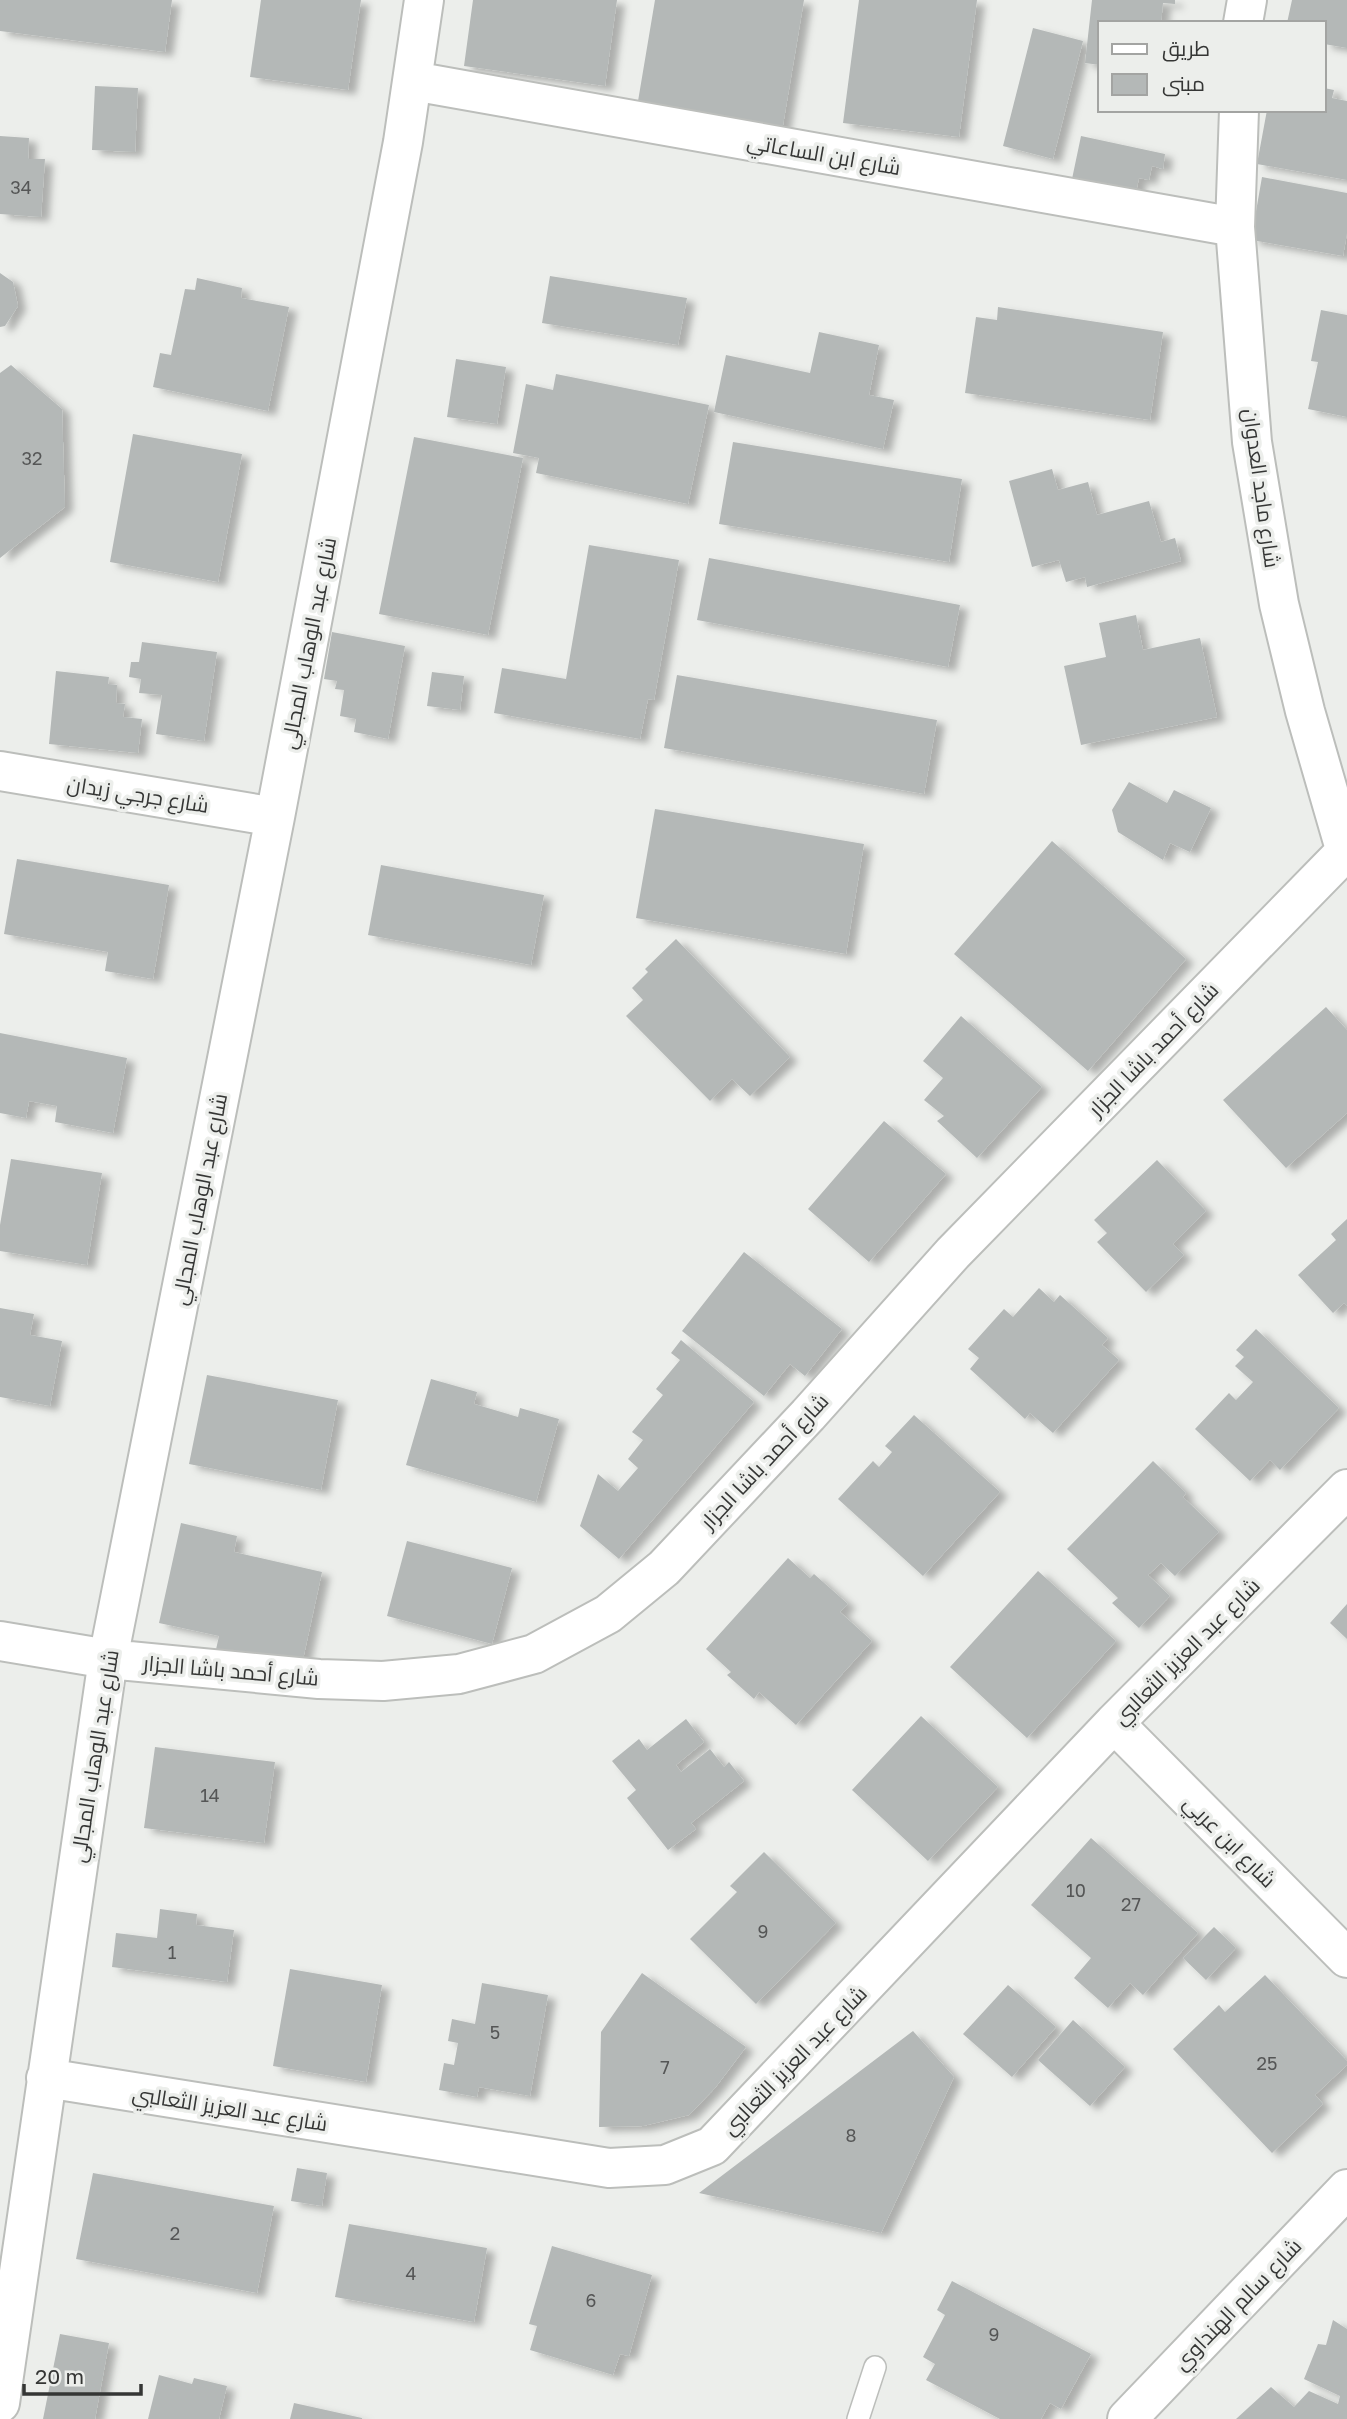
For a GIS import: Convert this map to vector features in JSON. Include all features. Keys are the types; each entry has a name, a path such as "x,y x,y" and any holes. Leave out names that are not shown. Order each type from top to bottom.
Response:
{"street":[{"name":"شارع عبد الوهاب المجالي","path":"0,2403 108,1659 275,817 413,80 425,0"},
{"path":"1243,21 1247,0"},
{"name":"شارع ابن الساعاتي","path":"413,80 1235,226"},
{"name":"شارع ماجد العدوان","path":"1239,112 1235,226 1252,442 1279,604 1305,711 1346,854"},
{"name":"شارع جرجي زيدان","path":"0,771 275,817"},
{"name":"شارع أحمد باشا الجزار","path":"0,1641 108,1659 319,1679 383,1681 459,1674 534,1654 608,1614 664,1568 808,1415 953,1253 1346,854"},
{"name":"شارع عبد العزيز الثعالبي","path":"46,2078 609,2168 665,2165 712,2146 1114,1723 1347,1489"},
{"name":"شارع ابن عربي","path":"1114,1723 1347,1958"},
{"name":"شارع سالم الهنداوي","path":"1127,2419 1347,2189"}],"lane":[{"path":"858,2419 875,2367"}],"building":[{"path":"0,0 172,0 165,52 0,31"},
{"path":"261,0 361,0 348,90 250,77"},
{"path":"473,0 617,0 605,86 464,66"},
{"path":"655,0 804,0 780,143 635,119"},
{"path":"859,0 977,0 959,137 843,123"},
{"path":"1092,0 1175,0 1175,4 1163,3 1161,21 1098,21 1098,65 1085,63"},
{"path":"1292,0 1347,0 1347,48 1326,44 1326,21 1287,21"},
{"path":"1033,28 1083,41 1053,159 1003,146"},
{"path":"95,86 138,88 135,152 92,150"},
{"path":"1326,88 1334,90 1332,98 1347,101 1347,180 1257,164 1267,112 1326,112"},
{"path":"0,136 29,138 28,159 45,159 41,217 0,214"},
{"path":"1081,136 1165,154 1163,169 1152,166 1149,180 1139,178 1136,192 1072,179"},
{"path":"1262,177 1347,193 1347,233 1343,256 1251,240"},
{"path":"0,273 13,282 18,306 5,326 0,327"},
{"path":"550,276 687,298 678,345 542,323"},
{"path":"197,278 242,288 241,298 289,307 268,411 153,387 160,353 171,355 185,289 195,290"},
{"path":"998,307 1163,332 1150,420 965,393 976,317 997,320"},
{"path":"1321,310 1347,315 1347,417 1308,409 1318,362 1311,361"},
{"path":"819,332 879,345 869,395 894,400 883,449 714,412 726,355 810,373"},
{"path":"456,359 506,367 497,424 447,417"},
{"path":"11,365 62,409 65,507 0,558 0,373"},
{"path":"556,374 709,405 688,504 536,473 539,458 513,453 526,384 553,390"},
{"path":"133,434 242,454 218,582 110,562"},
{"path":"414,437 523,458 488,635 379,614"},
{"path":"733,442 962,479 949,562 719,524"},
{"path":"1052,469 1058,490 1088,482 1097,515 1149,501 1161,542 1175,538 1181,561 1087,587 1085,577 1066,582 1059,560 1032,567 1009,481"},
{"path":"589,545 679,560 654,700 648,699 640,739 494,713 502,668 566,679"},
{"path":"709,558 960,605 948,667 697,620"},
{"path":"1136,615 1143,650 1200,638 1217,717 1081,745 1064,666 1106,657 1099,623"},
{"path":"332,632 405,646 388,739 354,732 356,719 340,716 344,690 335,689 337,681 324,679"},
{"path":"142,642 217,652 204,741 156,734 162,695 139,693 141,679 129,677 131,662 139,662"},
{"path":"56,671 109,677 108,684 117,685 116,703 125,704 123,717 142,719 138,753 49,744"},
{"path":"432,672 464,676 460,710 427,706"},
{"path":"677,675 937,720 924,794 664,748"},
{"path":"1129,782 1167,803 1174,790 1211,808 1190,852 1170,843 1163,860 1118,832 1112,810"},
{"path":"655,809 864,844 846,954 636,918"},
{"path":"1052,841 1186,959 1088,1071 954,954"},
{"path":"17,859 169,885 153,979 105,971 108,952 4,934"},
{"path":"381,865 544,895 531,965 368,935"},
{"path":"676,939 790,1057 750,1096 732,1079 710,1101 626,1016 643,1000 632,988 648,972 645,969"},
{"path":"1326,1007 1347,1030 1347,1113 1286,1168 1223,1100"},
{"path":"961,1016 1042,1087 977,1158 937,1121 944,1116 924,1100 943,1078 923,1061"},
{"path":"0,1033 127,1058 113,1133 55,1122 57,1106 29,1101 26,1118 0,1113"},
{"path":"884,1121 946,1174 869,1262 808,1209"},
{"path":"11,1159 102,1173 87,1265 0,1251 0,1225"},
{"path":"1157,1160 1206,1211 1173,1244 1184,1255 1146,1292 1097,1242 1107,1233 1094,1220"},
{"path":"1347,1219 1347,1306 1344,1303 1333,1313 1298,1275 1336,1240 1331,1234"},
{"path":"744,1252 842,1329 805,1376 790,1364 764,1396 682,1331"},
{"path":"1039,1288 1054,1302 1060,1295 1108,1338 1102,1345 1119,1360 1053,1433 1030,1413 1025,1419 970,1369 979,1358 968,1349 1004,1309 1013,1317"},
{"path":"0,1308 34,1314 30,1335 62,1341 50,1406 0,1397"},
{"path":"1256,1329 1339,1408 1280,1470 1270,1460 1250,1481 1195,1429 1229,1393 1236,1400 1253,1382 1235,1366 1244,1357 1236,1350"},
{"path":"681,1340 754,1402 619,1559 580,1526 598,1474 618,1491 638,1468 628,1459 643,1440 632,1432 663,1395 656,1389 680,1360 671,1353"},
{"path":"207,1375 338,1400 321,1490 189,1464"},
{"path":"431,1379 477,1392 474,1404 518,1417 520,1408 559,1419 536,1502 406,1465"},
{"path":"914,1415 1000,1492 923,1576 838,1499 873,1461 879,1467 892,1452 885,1446"},
{"path":"1153,1461 1186,1493 1183,1497 1219,1532 1175,1576 1161,1563 1148,1575 1170,1596 1139,1628 1112,1603 1118,1598 1067,1549"},
{"path":"181,1523 237,1536 234,1552 322,1572 300,1673 215,1654 219,1636 159,1623"},
{"path":"407,1541 512,1568 492,1644 387,1616"},
{"path":"788,1558 810,1578 814,1574 848,1604 840,1612 872,1641 796,1725 759,1692 754,1699 727,1675 731,1672 706,1649"},
{"path":"1038,1571 1116,1641 1027,1738 950,1667"},
{"path":"1347,1604 1347,1639 1330,1623"},
{"path":"921,1716 998,1787 928,1861 852,1790"},
{"path":"686,1719 704,1742 676,1765 681,1772 710,1749 724,1767 729,1762 744,1781 691,1823 696,1829 668,1850 627,1798 636,1790 612,1761 639,1739 647,1750"},
{"path":"155,1747 275,1762 264,1843 144,1828"},
{"path":"1091,1838 1198,1933 1143,1995 1130,1983 1108,2008 1074,1978 1091,1958 1031,1905"},
{"path":"764,1852 836,1923 756,2004 690,1939 737,1892 730,1886"},
{"path":"160,1909 197,1914 196,1925 234,1930 227,1982 112,1967 116,1933 157,1938"},
{"path":"1214,1927 1236,1948 1206,1980 1183,1958"},
{"path":"290,1969 382,1985 366,2082 273,2066"},
{"path":"642,1973 746,2047 715,2088 689,2115 643,2126 599,2127 601,2032"},
{"path":"1265,1975 1347,2061 1347,2065 1315,2095 1323,2104 1272,2153 1173,2049 1219,2005 1225,2012"},
{"path":"482,1983 548,1995 530,2096 479,2087 477,2097 439,2090 444,2063 454,2065 458,2043 448,2041 452,2019 475,2024"},
{"path":"1008,1985 1056,2027 1012,2077 963,2034"},
{"path":"1073,2020 1125,2067 1090,2106 1038,2060"},
{"path":"913,2031 954,2077 881,2233 699,2193"},
{"path":"297,2168 327,2173 322,2206 291,2201"},
{"path":"93,2173 274,2206 257,2293 76,2259"},
{"path":"349,2224 487,2248 474,2322 335,2297"},
{"path":"552,2246 652,2275 629,2356 620,2354 613,2375 530,2350 537,2326 529,2324"},
{"path":"952,2281 1091,2354 1061,2409 1050,2403 1041,2419 1000,2419 926,2380 935,2364 923,2357 945,2315 937,2310"},
{"path":"1333,2320 1347,2329 1347,2419 1236,2419 1271,2387 1294,2407 1309,2391 1338,2404 1340,2396 1304,2379 1318,2344 1326,2345"},
{"path":"60,2334 109,2343 95,2419 43,2419"},
{"path":"159,2375 192,2384 194,2378 227,2386 219,2419 148,2419"},
{"path":"294,2403 362,2418 362,2419 290,2419"}]}
